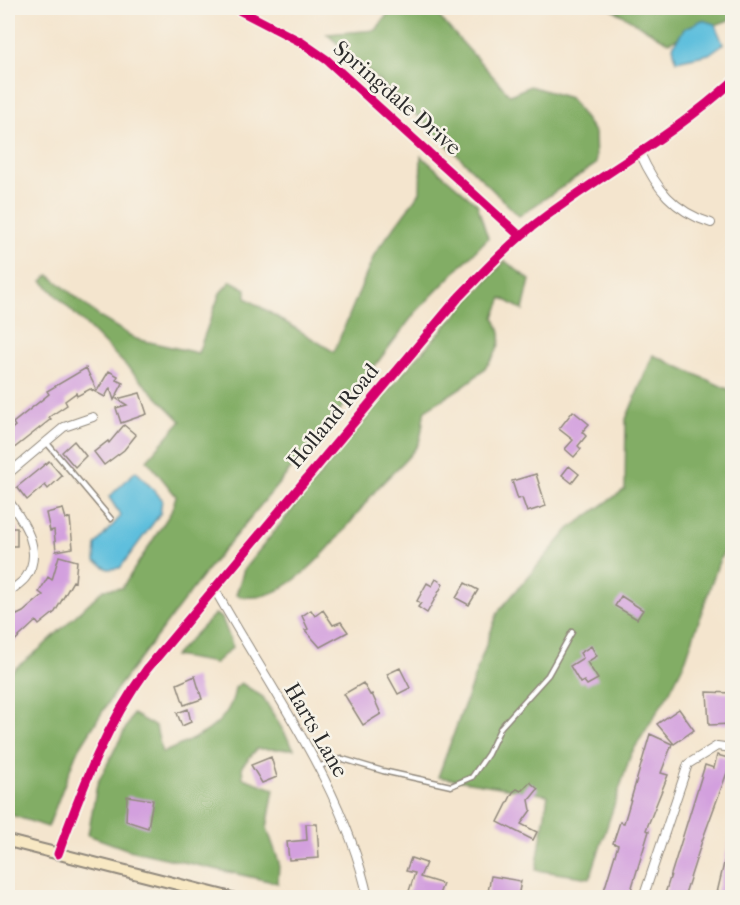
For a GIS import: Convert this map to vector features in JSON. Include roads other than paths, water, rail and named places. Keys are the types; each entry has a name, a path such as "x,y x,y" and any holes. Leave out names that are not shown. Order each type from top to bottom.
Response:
{"main road":[{"path":"8,841 232,897"}],"street":[{"name":"Springdale Drive","path":"235,8 301,42 327,60 476,194 520,237"},
{"name":"Holland Road","path":"58,854 93,760 117,712 147,669 458,298 520,237 564,204 693,116 732,82"},
{"path":"640,153 656,186 670,202 687,214 711,223"},
{"path":"8,474 64,427 93,417"},
{"path":"8,500 32,538 33,553 26,577 8,593"},
{"name":"Harts Lane","path":"214,588 318,767 350,835 368,897"},
{"path":"643,897 688,764 717,746 732,748"}],"lane":[{"path":"46,442 111,519"},
{"path":"318,767 333,760 343,759 398,775 458,785 472,777 479,768 501,727 548,675 572,632"}],"water":[{"path":"702,20 715,24 723,44 709,54 676,61 673,46 684,29"},
{"path":"136,471 162,499 160,514 120,568 108,569 95,561 96,544 121,516 109,497"}]}
